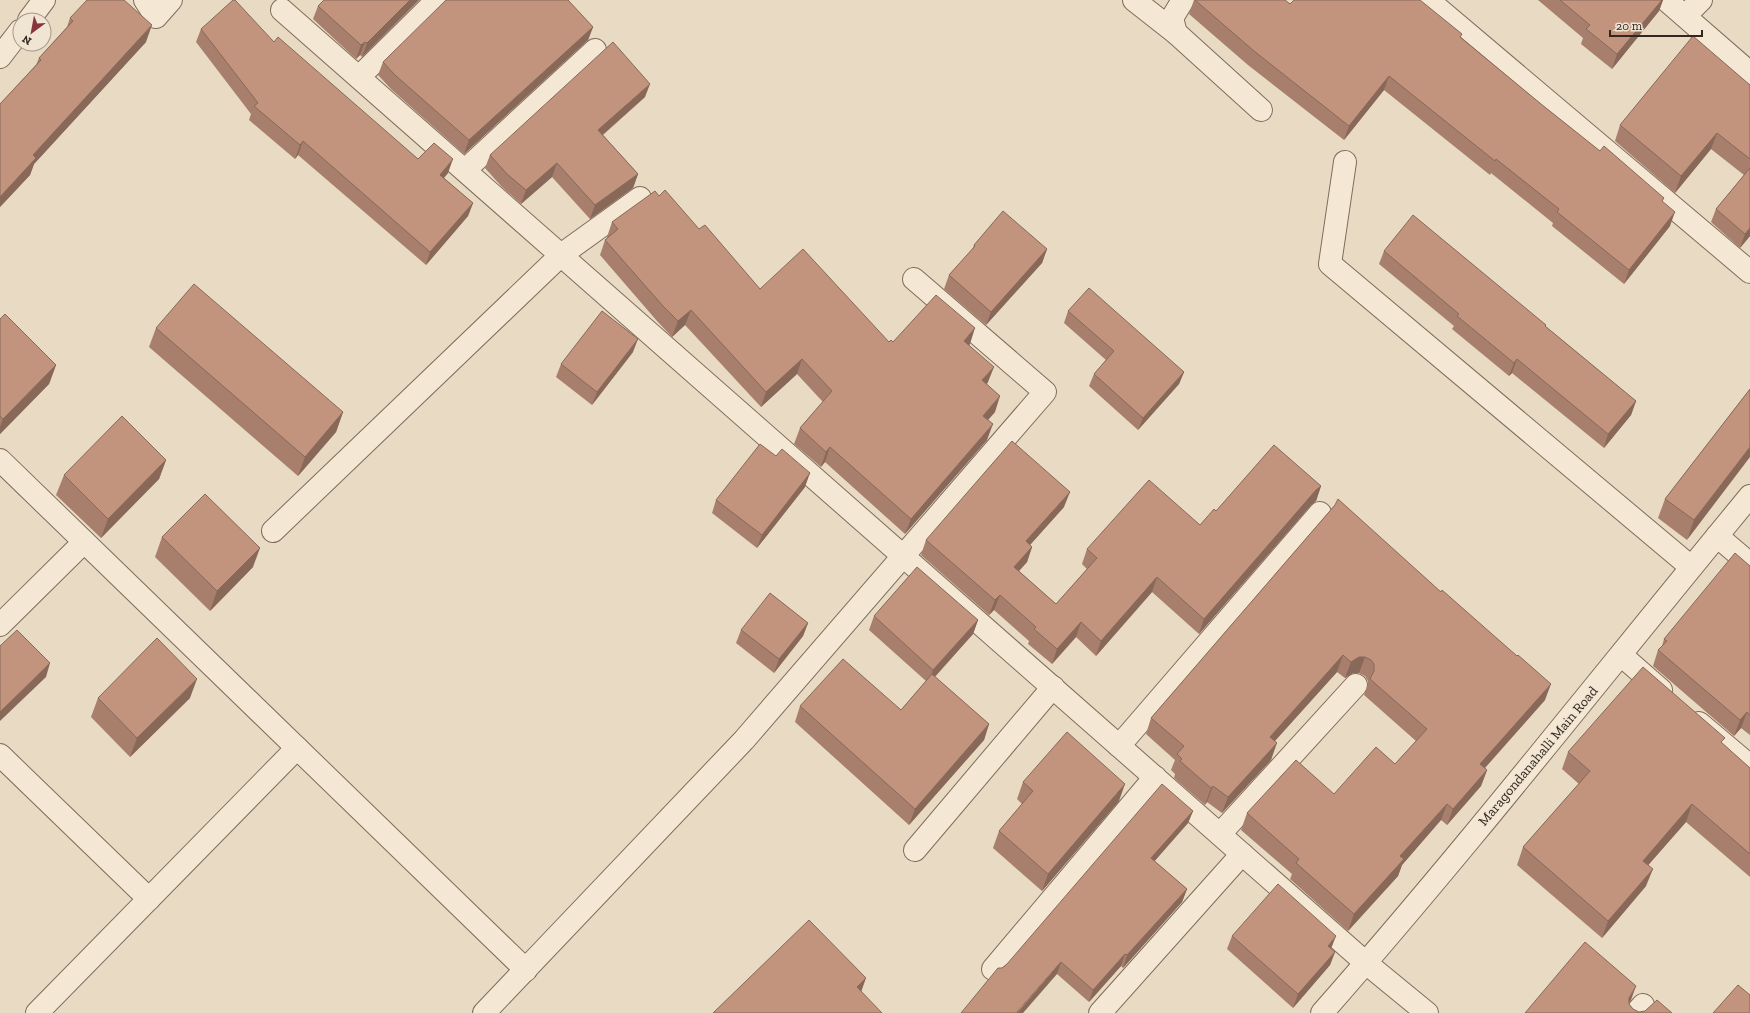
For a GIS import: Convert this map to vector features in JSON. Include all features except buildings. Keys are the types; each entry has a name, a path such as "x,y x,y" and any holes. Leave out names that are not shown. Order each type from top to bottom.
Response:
{"street":[{"path":"35,12 44,0"},
{"path":"145,0 156,17 171,0"},
{"path":"359,77 437,0"},
{"path":"1134,0 1176,33 1261,110"},
{"path":"1176,33 1172,18 1183,0"},
{"path":"1428,0 1750,272"},
{"path":"1666,0 1750,73"},
{"path":"1685,16 1701,0"},
{"path":"282,10 1366,963 1427,1013"},
{"path":"0,56 12,41"},
{"path":"465,170 595,50"},
{"path":"1345,162 1330,264 1691,567"},
{"path":"274,531 561,255 640,198"},
{"path":"484,1013 758,724 1045,392 914,279"},
{"path":"0,460 526,970"},
{"name":"Maragondanahalli Main Road","path":"1322,1013 1366,963 1621,655 1750,496"},
{"path":"1119,746 1320,513"},
{"path":"1717,536 1750,564"},
{"path":"0,625 84,542"},
{"path":"1621,655 1750,766"},
{"path":"1220,834 1356,685"},
{"path":"915,850 1053,687"},
{"path":"37,1013 298,748"},
{"path":"0,755 149,899"},
{"path":"993,969 1155,777"},
{"path":"1100,1013 1242,854"}]}
